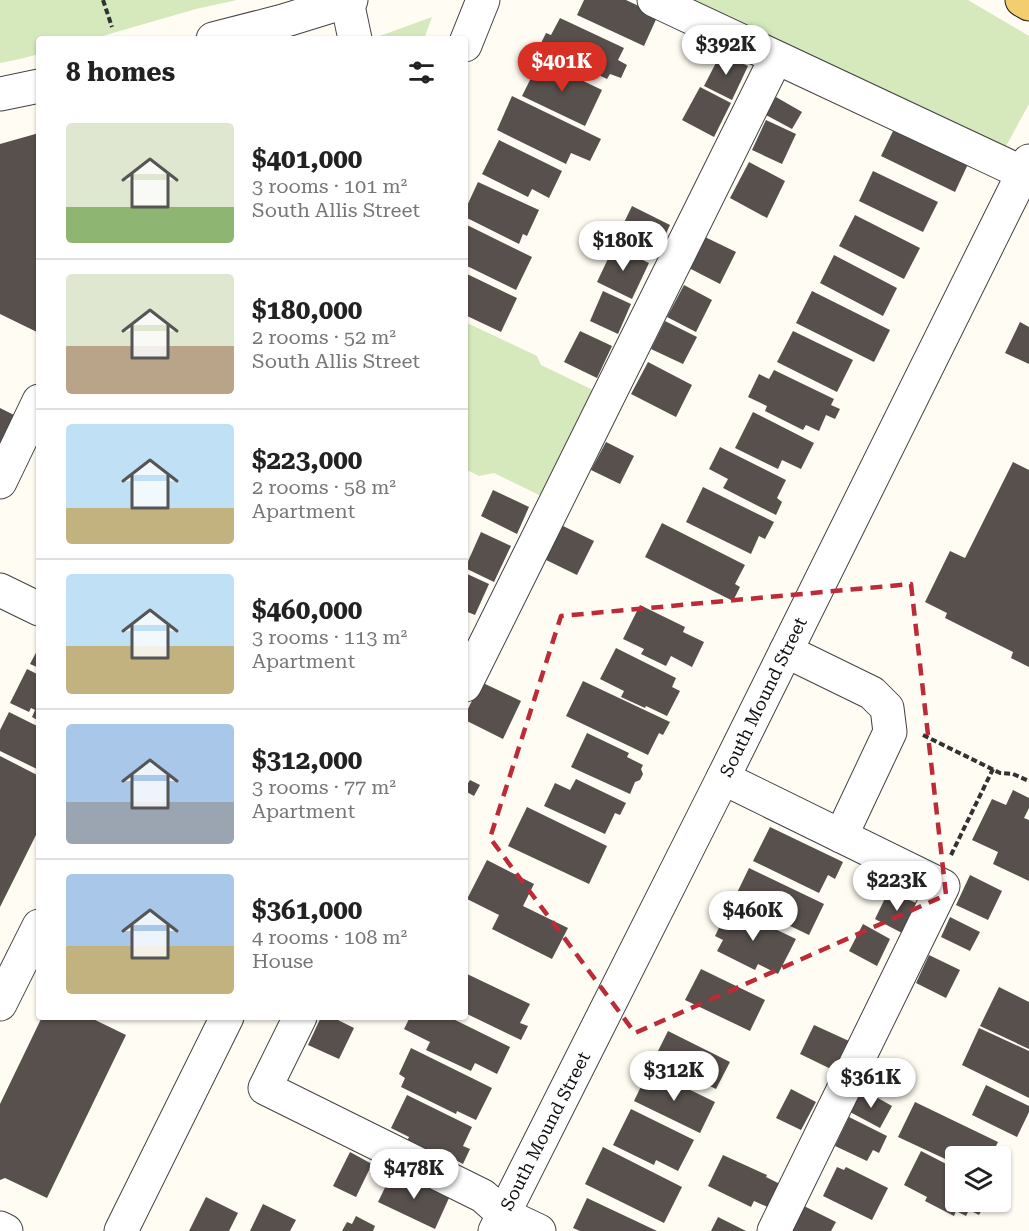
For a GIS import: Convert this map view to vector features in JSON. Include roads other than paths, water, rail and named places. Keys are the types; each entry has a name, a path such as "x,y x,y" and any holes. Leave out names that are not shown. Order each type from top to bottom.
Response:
{"main road":[{"path":"1022,0 1029,4"}],"street":[{"path":"468,38 483,0"},
{"path":"654,0 776,58 1026,167"},
{"path":"220,36 280,10 349,1 355,36"},
{"path":"468,679 776,58"},
{"path":"0,94 36,87"},
{"name":"South Mound Street","path":"499,1222 786,651 1019,207 1026,167"},
{"path":"0,482 36,407"},
{"path":"0,590 36,608"},
{"path":"786,651 872,693 887,708 890,732 841,836"},
{"path":"723,778 942,886 774,1231"},
{"path":"0,1004 36,932"},
{"path":"121,1231 226,1020"},
{"path":"299,1020 265,1088 483,1196 499,1222 539,1231"},
{"path":"0,1228 6,1231"}]}
